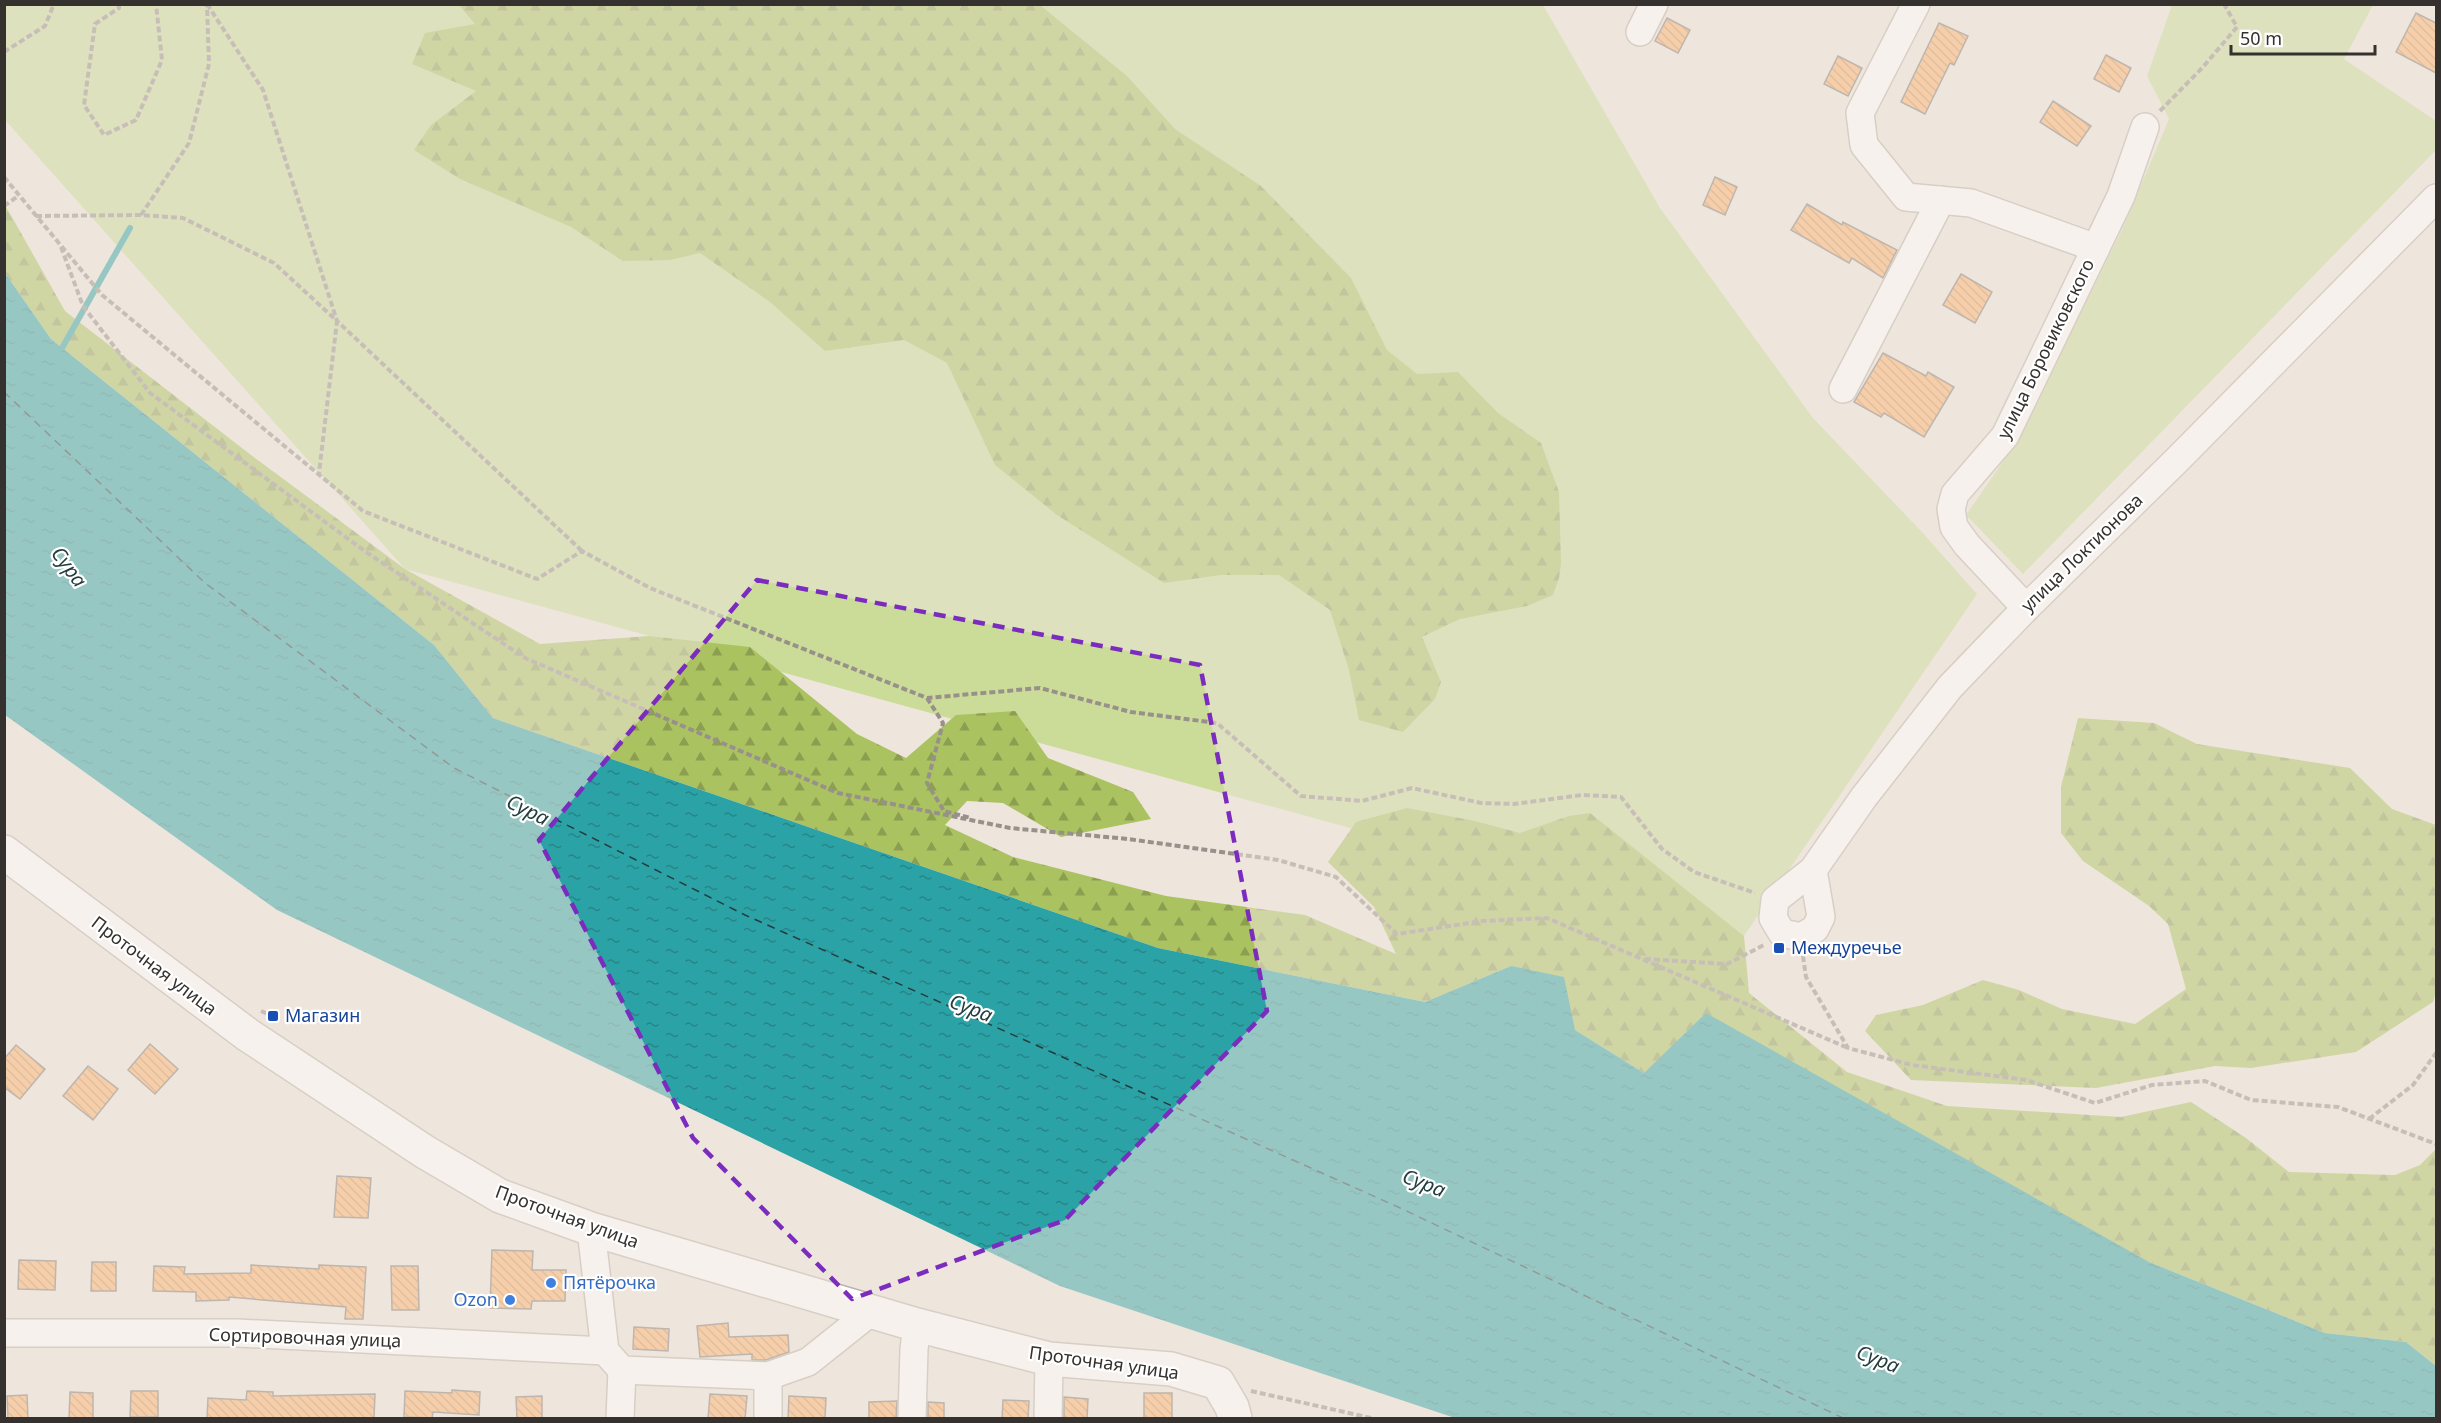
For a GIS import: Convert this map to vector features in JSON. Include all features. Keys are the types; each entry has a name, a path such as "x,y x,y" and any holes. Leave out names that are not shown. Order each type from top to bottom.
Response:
{"main road":[{"name":"Проточная улица","path":"4,852 202,1002 392,1131 501,1196 591,1229 917,1325 1049,1359 1171,1369 1218,1383"},
{"path":"1218,1383 1233,1407 1235,1419"}],"street":[{"path":"1640,32 1654,4"},
{"path":"1916,4 1860,113 1864,145 1906,197 1971,203 2096,248"},
{"name":"улица Боровиковского","path":"2026,608 1967,545 1954,527 1951,509 1955,494 2005,436 2121,195 2145,127"},
{"name":"улица Локтионова","path":"1775,900 1813,870 1864,797 1950,687 2436,198"},
{"path":"1843,389 1941,200"},
{"path":"1775,900 1773,918 1788,934 1815,929 1821,917 1813,870"},
{"path":"591,1229 613,1360 620,1419"},
{"path":"768,1419 768,1376 808,1362 872,1311"},
{"path":"912,1419 917,1325"},
{"name":"Сортировочная улица","path":"4,1333 237,1334 613,1360 768,1376"},
{"path":"1048,1419 1049,1359"}],"path":[{"path":"4,52 45,26 54,4"},
{"path":"119,4 119,8 95,24 84,105 104,135 136,120 162,60 156,4"},
{"path":"141,215 189,143 209,64 207,4"},
{"path":"207,4 263,90 337,321 319,474"},
{"path":"2145,127 2203,67 2236,27 2224,4"},
{"path":"4,177 102,295 363,511 537,579 582,552"},
{"path":"4,206 18,196"},
{"path":"35,216 141,215 183,218 274,263 582,552 650,588 927,698 1040,688 1131,712 1217,723 1301,796 1362,801 1412,788 1481,803 1514,804 1582,795 1620,797 1662,849 1694,872 1775,900"},
{"path":"61,247 83,306 150,393 366,552 525,658 838,794 1010,828 1128,839 1278,860 1336,877 1397,934 1483,921 1547,918 1848,1048 1912,1065 2026,1080 2095,1103 2152,1085 2205,1081 2251,1100 2338,1107 2436,1144"},
{"path":"927,698 943,723 927,783 944,811 1010,828"},
{"path":"1641,959 1727,964 1788,934 1806,977 1848,1048"},
{"path":"2369,1119 2413,1085 2436,1053"},
{"path":"1218,1383 1371,1419"}],"highlighted area":[{"path":"757,580 1200,665 1267,1011 1065,1220 852,1299 693,1138 539,840"}],"green space":[{"path":"4,5 1543,5 1660,208 1813,418 1922,532 1977,594 1744,936 405,569 5,120"},
{"path":"459,5 1040,5 1127,76 1175,129 1261,186 1351,278 1387,350 1417,374 1458,372 1498,413 1541,443 1559,492 1561,564 1553,595 1527,606 1460,619 1422,637 1441,682 1435,699 1403,732 1359,720 1349,670 1330,610 1279,575 1221,575 1164,583 1057,515 995,465 947,363 904,340 825,351 770,302 700,253 670,260 623,261 571,227 460,179 414,150 431,125 476,91 412,64 425,33 475,24"},
{"path":"2172,5 2373,5 2344,59 2436,121 2436,150 2023,574 1966,515 2016,443 2122,230 2169,119 2147,76"},
{"path":"4,203 65,311 251,455 405,569 540,644 649,636 750,647 857,734 906,758 956,715 1015,711 1048,758 1133,792 1151,819 1061,837 1003,803 967,801 945,825 1013,857 1166,896 1305,915 1396,954 1374,907 1328,862 1356,822 1407,808 1475,821 1520,833 1569,816 1590,813 1744,936 1749,993 1847,1072 1947,1106 2121,1117 2191,1102 2246,1138 2289,1172 2395,1175 2420,1165 2436,1149 2436,1366 2406,1342 2325,1333 2149,1262 1644,1073 1575,1030 1511,966 1425,1002 1158,948 493,718 434,645 51,339 5,273"},
{"path":"2078,718 2154,723 2197,744 2350,768 2392,809 2436,825 2436,991 2433,1002 2356,1052 2251,1068 2215,1066 2096,1088 1911,1080 1865,1031 1876,1015 1923,1005 1983,980 2019,990 2062,1009 2135,1024 2186,989 2168,924 2149,906 2083,861 2061,833 2061,787"}],"water":[{"name":"Сура","path":"5,273 51,339 434,645 493,718 1158,948 1425,1002 1511,966 1564,977 1575,1030 1644,1073 1706,1013 2149,1262 2325,1333 2406,1342 2436,1366 2436,1418 1455,1418 1060,1286 277,910 5,715"}],"building":[{"path":"2416,13 2436,23 2436,73 2396,52"},
{"path":"1667,18 1690,30 1678,53 1655,41"},
{"path":"1939,23 1968,36 1954,65 1950,63 1925,114 1901,102"},
{"path":"2106,55 2131,68 2119,92 2094,79"},
{"path":"1838,56 1862,68 1848,96 1824,84"},
{"path":"2053,101 2091,126 2077,146 2040,122"},
{"path":"1715,177 1737,187 1725,215 1703,205"},
{"path":"1807,204 1842,225 1843,222 1897,250 1883,278 1852,258 1849,263 1791,230"},
{"path":"1961,274 1992,292 1975,323 1943,305"},
{"path":"1883,353 1926,376 1928,372 1954,387 1924,437 1884,413 1881,417 1854,402"},
{"path":"150,1044 178,1069 155,1094 128,1070"},
{"path":"16,1045 45,1069 20,1099 4,1087 4,1059"},
{"path":"88,1066 118,1089 93,1120 63,1096"},
{"path":"337,1176 371,1178 368,1218 334,1217"},
{"path":"492,1250 533,1251 532,1270 566,1270 565,1301 532,1301 531,1309 490,1308"},
{"path":"19,1260 56,1261 55,1290 18,1289"},
{"path":"92,1262 116,1262 116,1291 91,1291"},
{"path":"251,1265 319,1269 319,1265 366,1267 363,1319 345,1319 346,1307 229,1297 229,1300 196,1301 196,1292 153,1291 154,1266 185,1267 184,1274 251,1273"},
{"path":"391,1266 418,1266 419,1310 392,1310"},
{"path":"728,1323 729,1337 788,1335 789,1352 766,1360 752,1360 752,1354 700,1357 697,1326"},
{"path":"634,1327 669,1329 668,1351 633,1349"},
{"path":"452,1390 480,1392 479,1415 433,1412 432,1418 404,1417 405,1391 452,1393"},
{"path":"131,1391 158,1391 158,1417 130,1417"},
{"path":"247,1391 273,1392 273,1396 375,1394 374,1418 207,1419 208,1398 246,1400"},
{"path":"70,1392 93,1393 93,1419 69,1419"},
{"path":"1144,1393 1172,1393 1172,1419 1144,1419"},
{"path":"710,1394 747,1396 745,1419 708,1419"},
{"path":"27,1395 28,1419 8,1419 7,1396"},
{"path":"542,1396 542,1419 517,1419 516,1397"},
{"path":"789,1396 826,1398 825,1419 788,1419"},
{"path":"1064,1397 1088,1399 1087,1419 1064,1419"},
{"path":"1003,1400 1029,1401 1028,1419 1002,1419"},
{"path":"897,1401 896,1419 869,1419 869,1402"},
{"path":"928,1402 944,1403 944,1419 928,1419"}],"waterway":[{"path":"62,348 130,228"}],"ferry route":[{"path":"4,392 205,583 454,768 745,915 1398,1207 1843,1418"}],"place":[{"name":"Междуречье","path":"1779,948"},
{"name":"Магазин","path":"273,1016"},
{"name":"Пятёрочка","path":"551,1283"},
{"name":"Ozon","path":"510,1300"}]}
